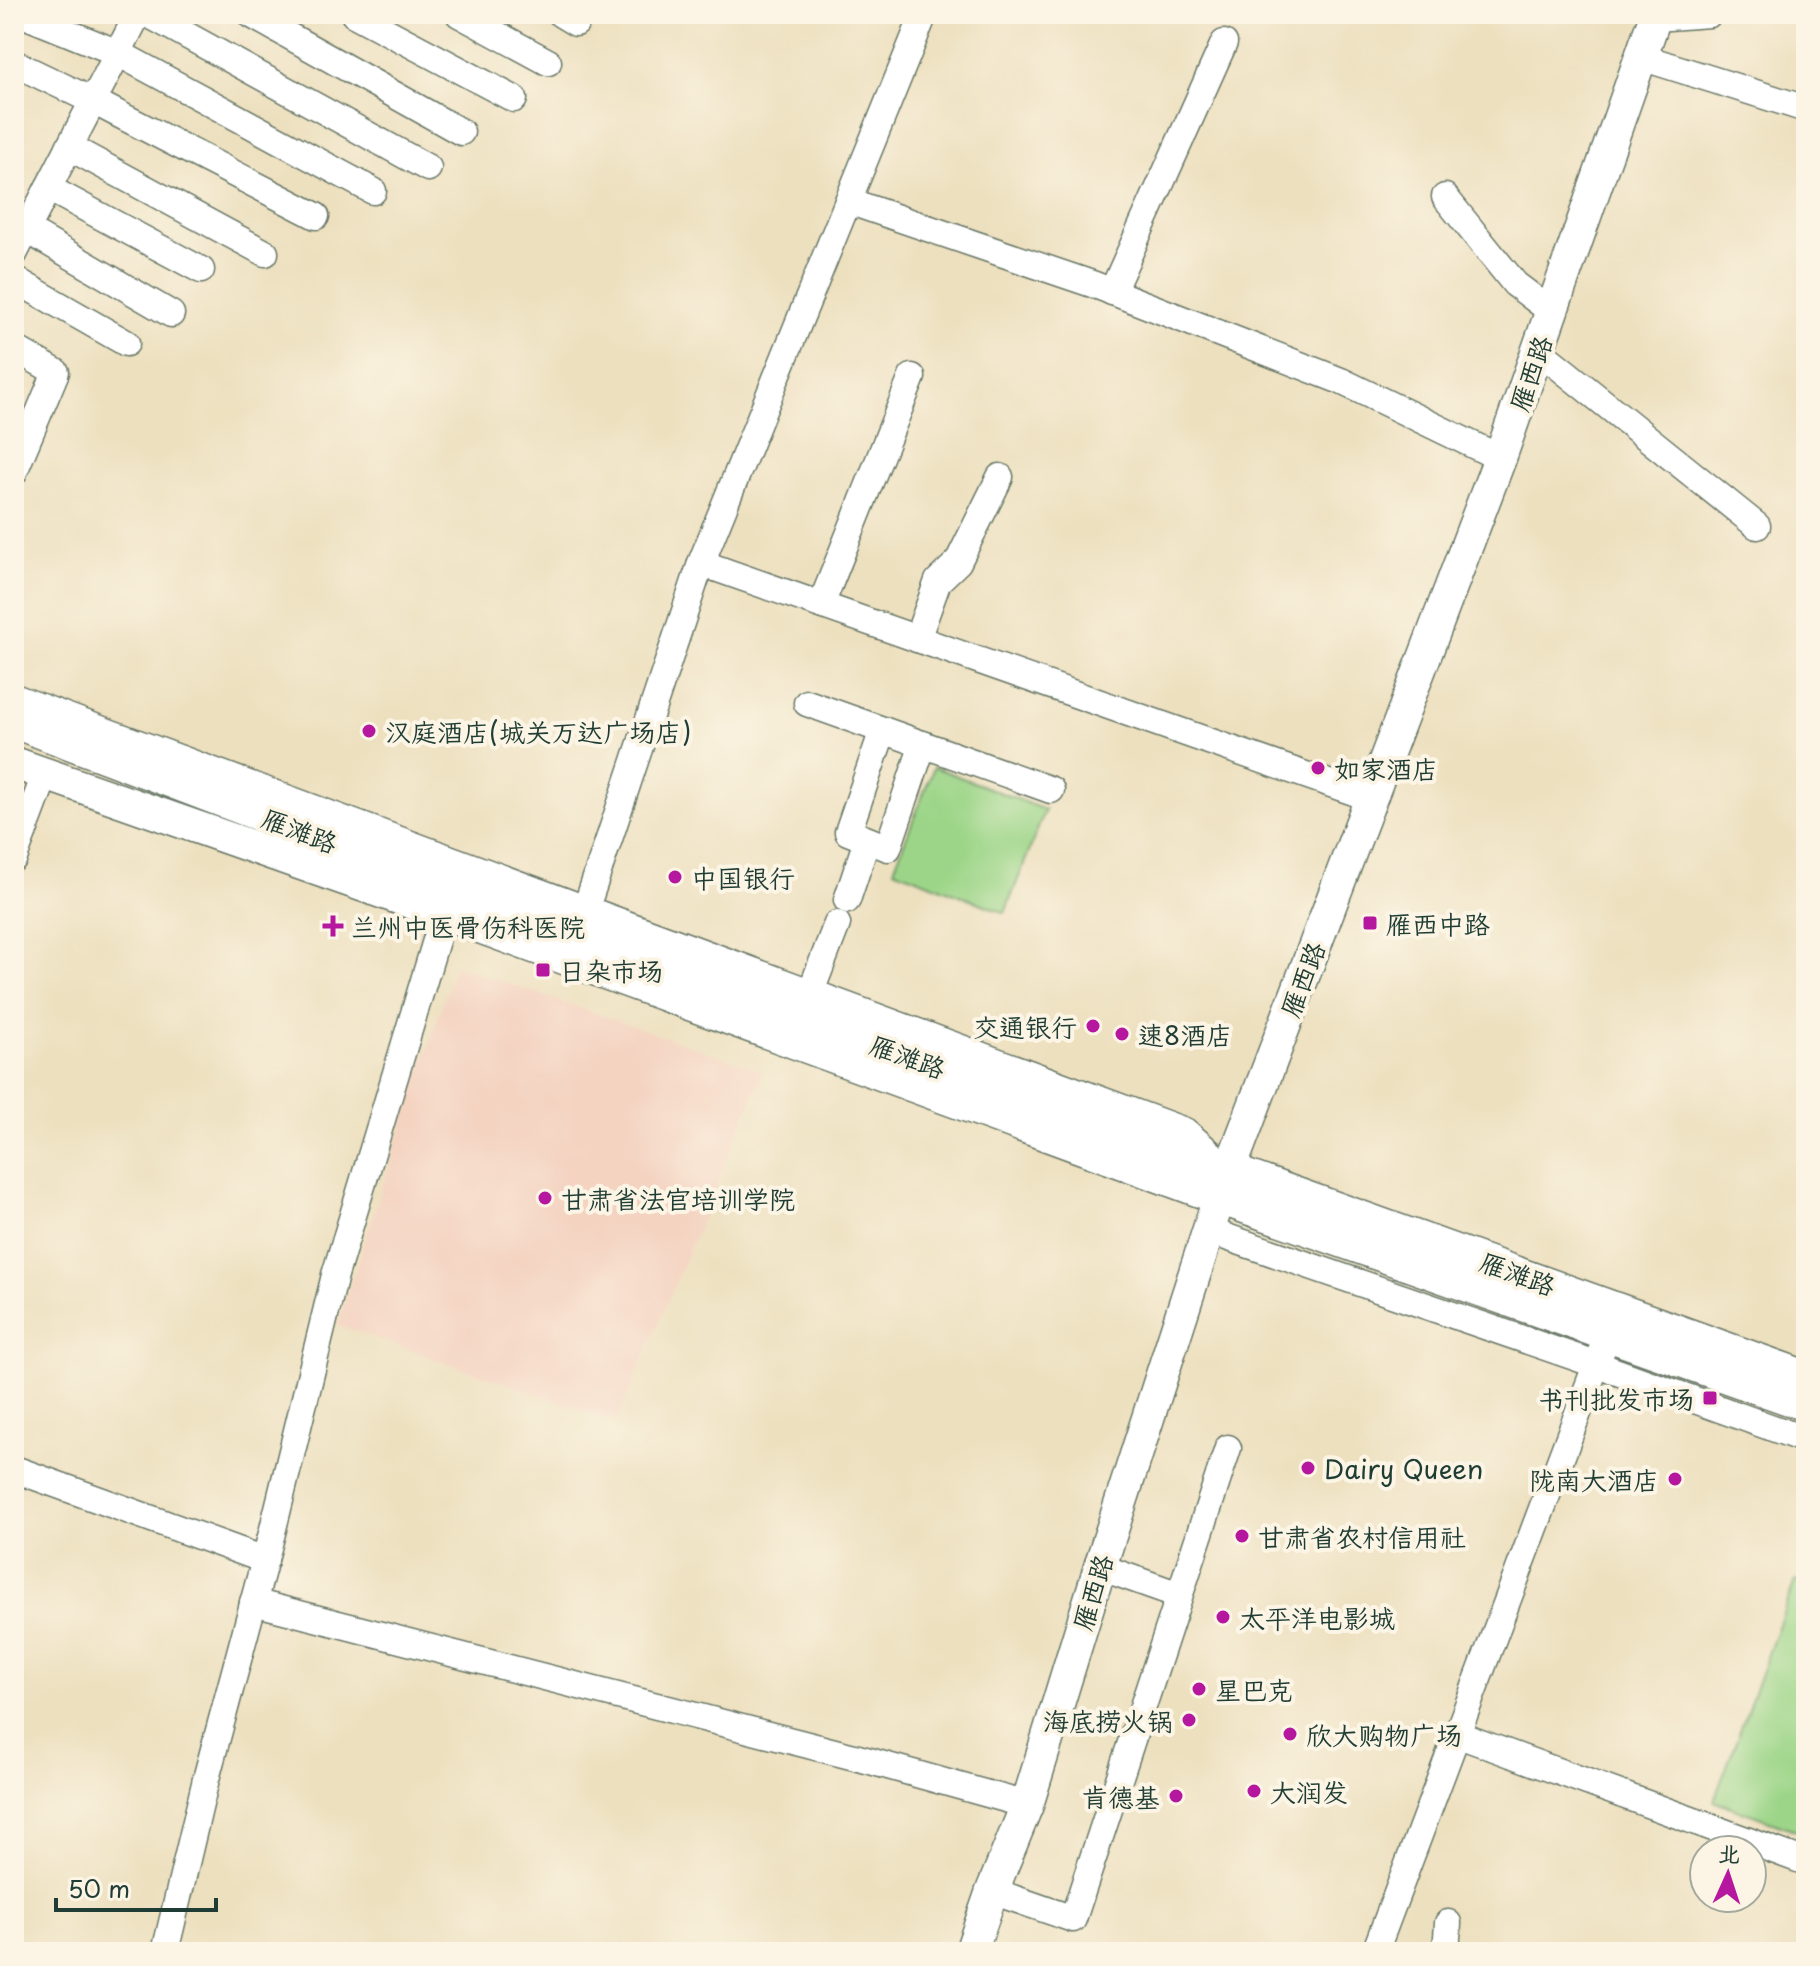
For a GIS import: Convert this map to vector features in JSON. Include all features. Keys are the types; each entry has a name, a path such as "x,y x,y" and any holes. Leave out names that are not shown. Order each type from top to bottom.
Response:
{"main road":[{"name":"雁西路","path":"971,1952 1027,1805 1224,1184 1500,458 1656,16"},
{"name":"雁滩路","path":"14,722 576,935 1127,1137 1224,1184 1601,1350 1806,1405"},
{"name":"雁滩路","path":"14,763 444,914 576,935"},
{"name":"雁滩路","path":"1224,1184 1806,1377"}],"street":[{"path":"22,14 118,53 373,191"},
{"path":"14,254 138,14"},
{"path":"148,14 428,168"},
{"path":"250,14 461,132"},
{"path":"354,14 514,99"},
{"path":"459,14 548,62"},
{"path":"576,935 701,563 924,14"},
{"path":"1656,16 1709,14"},
{"path":"1112,292 1224,43"},
{"path":"1641,57 1806,109"},
{"path":"14,63 316,216"},
{"path":"69,147 265,253"},
{"path":"48,188 201,270"},
{"path":"1445,197 1515,284 1552,312"},
{"path":"848,201 1112,292 1341,381 1500,458"},
{"path":"27,230 171,314"},
{"path":"14,279 126,343"},
{"path":"14,348 56,372 14,472"},
{"path":"1538,350 1757,526"},
{"path":"821,605 912,377"},
{"path":"917,639 938,581 958,562 1000,477"},
{"path":"701,563 1371,798"},
{"path":"14,697 576,935 802,1016 867,840"},
{"path":"807,703 1051,790"},
{"path":"883,730 848,832 888,848 923,744"},
{"path":"14,858 45,775"},
{"path":"165,1952 335,1275 444,914"},
{"name":"雁滩路","path":"1209,1231 1436,1322 1601,1350 1806,1440"},
{"path":"1375,1952 1601,1350"},
{"path":"992,1891 1073,1919 1228,1448"},
{"path":"14,1469 265,1560"},
{"path":"1100,1567 1179,1595"},
{"path":"253,1602 870,1761 1027,1805"},
{"path":"1456,1734 1806,1862"},
{"path":"1446,1952 1448,1923"}],"shaded area":[{"name":"甘肃省法官培训学院","path":"455,965 764,1071 617,1422 337,1325"}],"green space":[{"path":"934,767 1045,810 1005,913 894,869"},
{"path":"1795,1581 1806,1585 1806,1834 1714,1801"}],"place":[{"name":"汉庭酒店(城关万达广场店)","path":"369,731"},
{"name":"如家酒店","path":"1318,768"},
{"name":"中国银行","path":"675,877"},
{"name":"雁西中路","path":"1370,923"},
{"name":"兰州中医骨伤科医院","path":"333,926"},
{"name":"日杂市场","path":"543,970"},
{"name":"交通银行","path":"1093,1026"},
{"name":"速8酒店","path":"1122,1034"},
{"name":"甘肃省法官培训学院","path":"545,1198"},
{"name":"书刊批发市场","path":"1710,1398"},
{"name":"Dairy Queen","path":"1308,1468"},
{"name":"陇南大酒店","path":"1675,1479"},
{"name":"甘肃省农村信用社","path":"1242,1536"},
{"name":"太平洋电影城","path":"1223,1617"},
{"name":"星巴克","path":"1199,1689"},
{"name":"海底捞火锅","path":"1189,1720"},
{"name":"欣大购物广场","path":"1290,1734"},
{"name":"大润发","path":"1254,1791"},
{"name":"肯德基","path":"1176,1796"}]}
